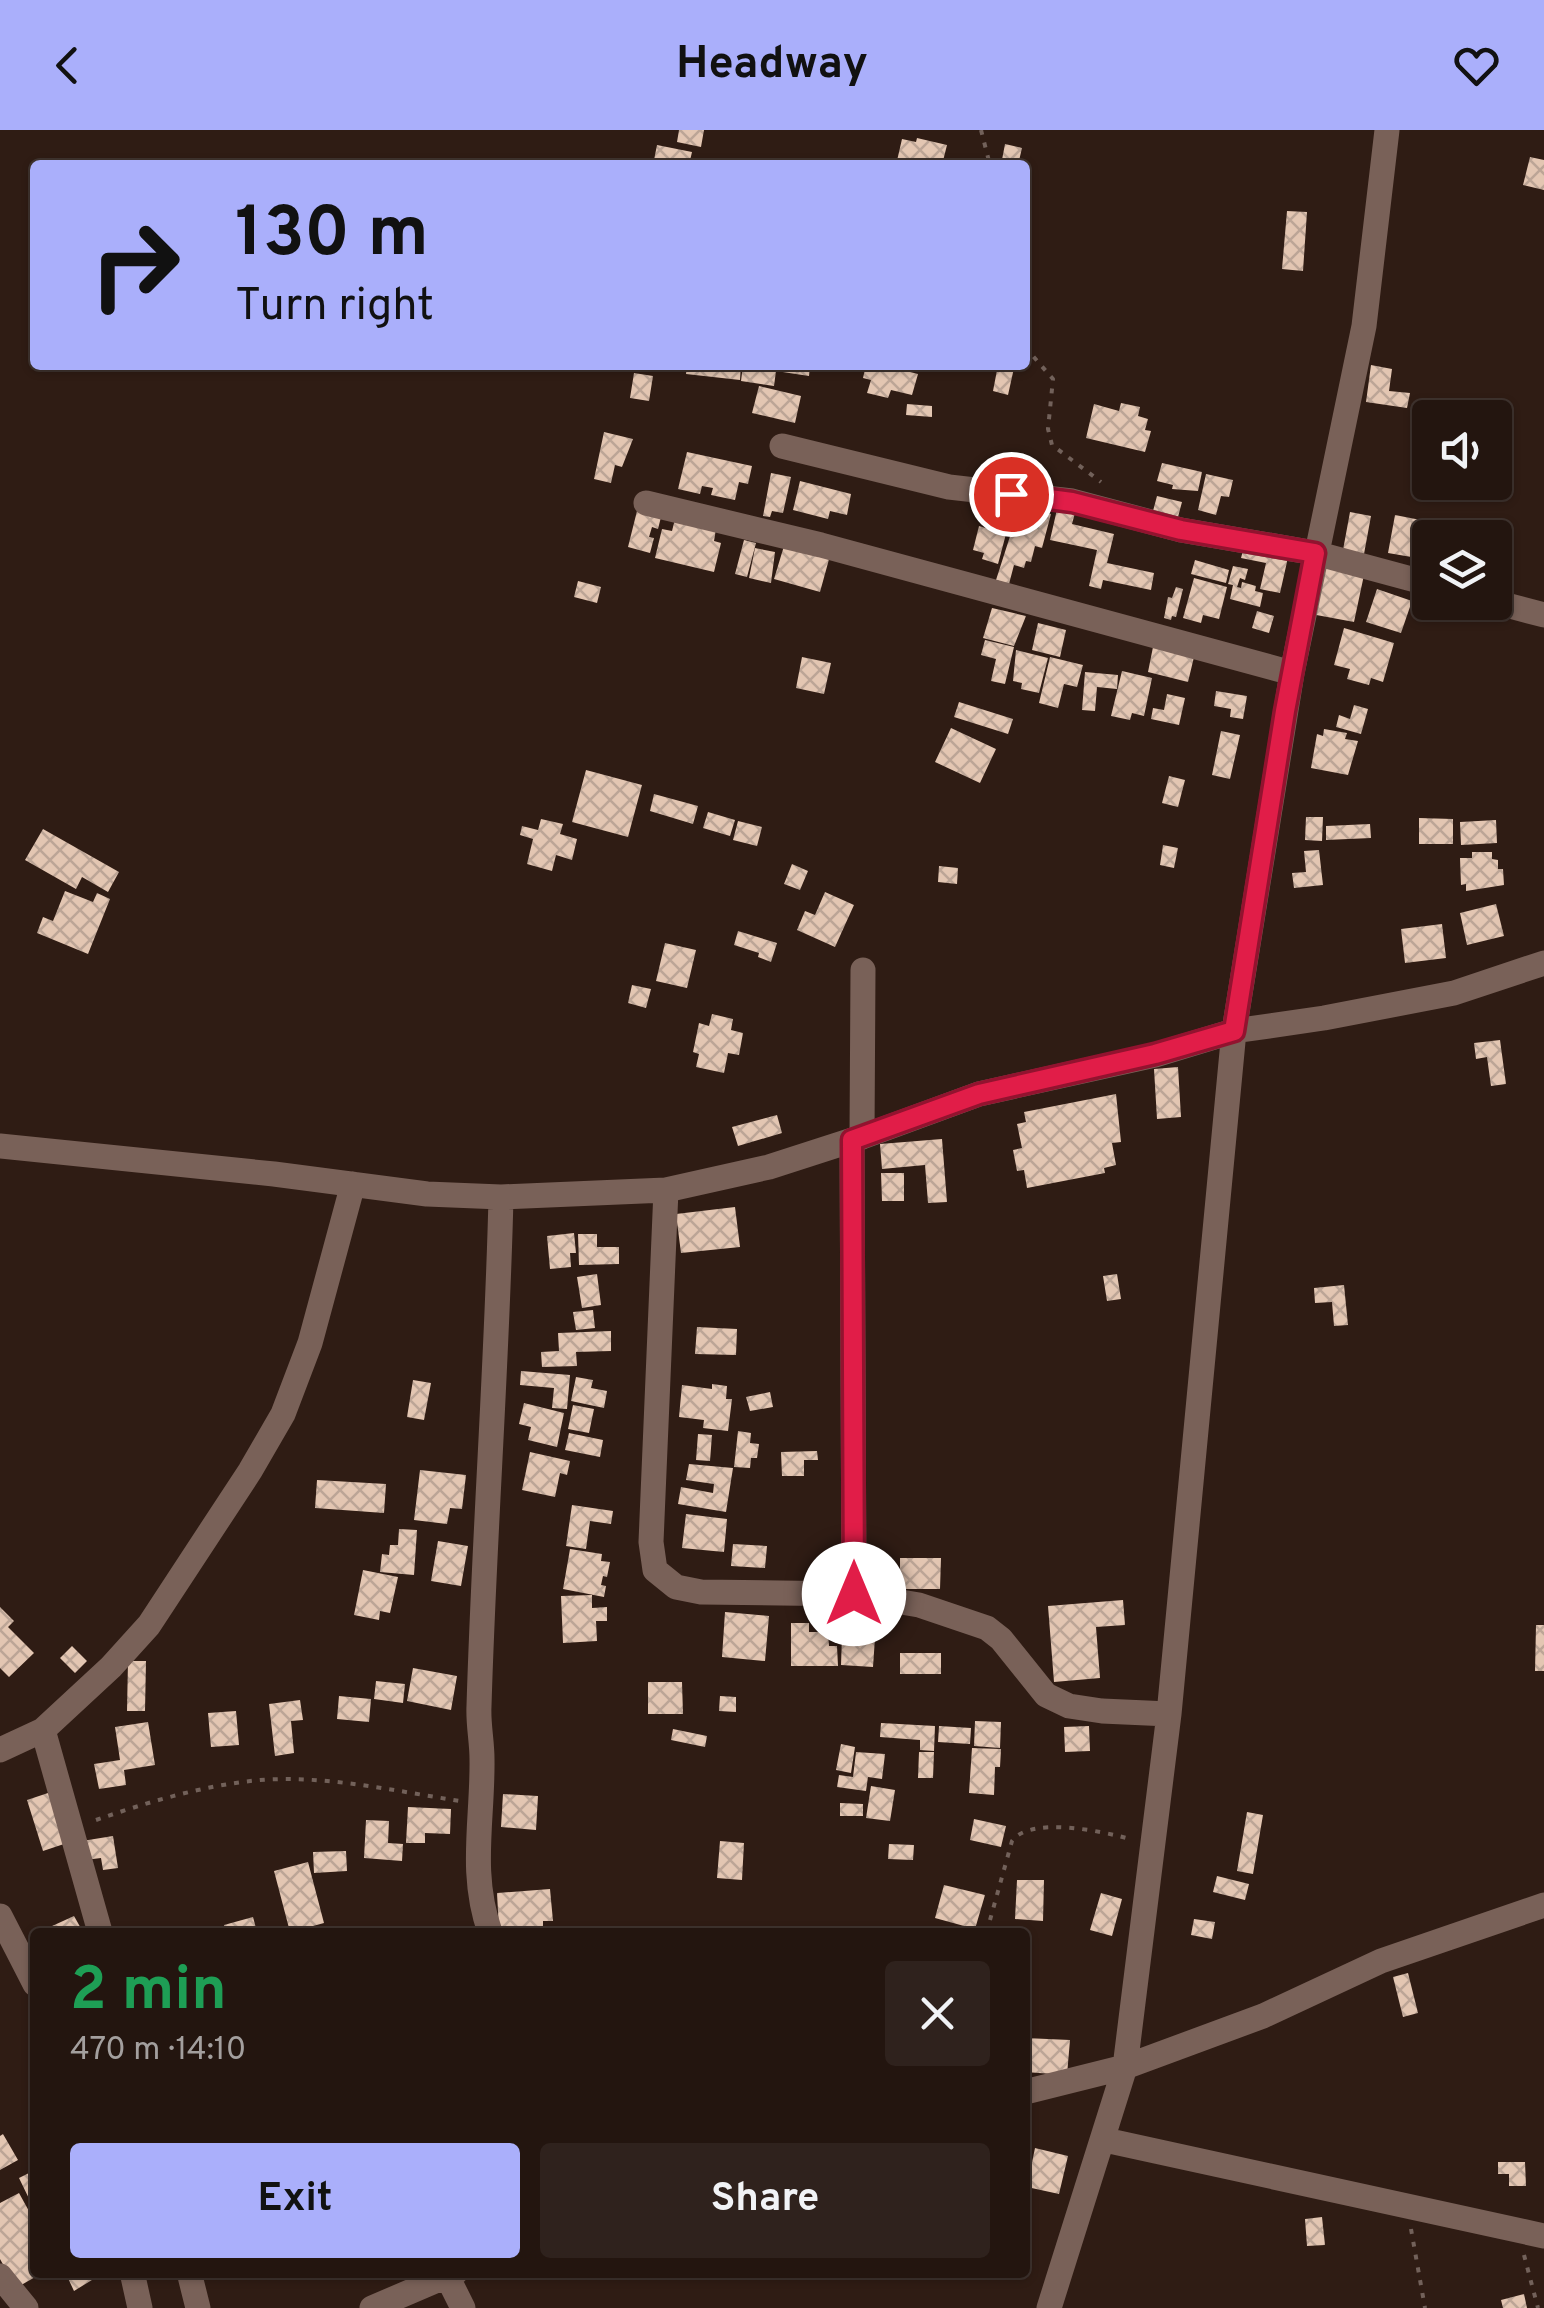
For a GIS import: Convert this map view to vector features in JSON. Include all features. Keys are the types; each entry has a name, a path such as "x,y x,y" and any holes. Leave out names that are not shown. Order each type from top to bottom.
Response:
{"street":[{"path":"1049,2308 1126,2067 1169,1714 1234,1031 1292,673 1364,326 1387,130"},
{"path":"782,446 949,487 1072,502 1181,530 1315,553 1412,579"},
{"path":"646,503 821,545 1292,673"},
{"path":"1512,607 1544,616"},
{"path":"0,1146 427,1194 501,1196 666,1190 769,1166 979,1094 1155,1054 1234,1031 1454,993 1544,963"},
{"path":"854,1594 857,1139 863,970"},
{"path":"0,1750 43,1730 111,1667 149,1625 250,1472 283,1414 310,1344 353,1184"},
{"path":"666,1190 651,1542 655,1570 676,1588 701,1592 854,1594 919,1605 987,1628 1046,1695 1069,1706 1102,1712 1169,1714"},
{"path":"489,1928 479,1886 476,1840 482,1761 479,1709 484,1540 501,1196"},
{"path":"43,1730 99,1928"},
{"path":"1030,2091 1126,2067 1263,2016 1381,1961 1544,1906"},
{"path":"0,1916 30,1974"},
{"path":"1105,2140 1544,2236"},
{"path":"0,2276 26,2308"},
{"path":"133,2278 140,2308"},
{"path":"190,2278 198,2308"},
{"path":"372,2308 433,2278"},
{"path":"439,2278 462,2308"}],"path":[{"path":"981,130 989,160"},
{"path":"1030,353 1053,379 1048,429 1052,445 1112,489"},
{"path":"70,1829 149,1802 258,1780 318,1782 479,1804"},
{"path":"990,1920 1012,1840 1019,1830 1033,1827 1109,1833 1154,1846"},
{"path":"1407,2206 1425,2308"},
{"path":"1517,2231 1538,2308"}],"building":[{"path":"679,130 704,130 701,147 677,142"},
{"path":"917,138 947,145 943,160 897,160 902,139 916,142"},
{"path":"1005,144 1022,148 1019,160 1002,160"},
{"path":"657,145 692,152 690,160 654,160"},
{"path":"1530,157 1544,160 1544,190 1523,185"},
{"path":"1287,211 1307,212 1303,271 1282,269"},
{"path":"1371,365 1392,369 1389,391 1410,393 1407,408 1366,402"},
{"path":"686,370 741,370 740,380 686,374"},
{"path":"742,370 810,370 809,376 776,371 774,386 741,381"},
{"path":"865,370 911,370 918,374 912,395 891,390 888,398 867,393 871,380 863,378"},
{"path":"997,370 1014,370 1008,395 993,391"},
{"path":"634,373 653,376 649,401 630,398"},
{"path":"759,386 801,396 795,423 752,413"},
{"path":"1121,403 1140,407 1138,416 1148,419 1145,430 1151,431 1145,452 1086,438 1094,404 1119,411"},
{"path":"907,404 932,406 932,417 906,415"},
{"path":"604,432 633,439 622,467 615,465 611,483 594,479"},
{"path":"687,452 752,466 748,484 739,482 735,500 711,495 713,488 702,486 700,494 678,489"},
{"path":"1162,463 1202,472 1198,491 1172,489 1173,485 1157,481"},
{"path":"771,473 791,477 783,513 772,511 770,517 763,516"},
{"path":"1206,474 1233,480 1229,497 1221,496 1216,515 1198,510"},
{"path":"800,481 851,494 847,515 830,511 828,519 793,510"},
{"path":"1157,496 1182,502 1178,517 1153,511"},
{"path":"1020,505 1051,514 1042,548 1035,546 1031,562 1026,561 1024,568 1014,565 1009,584 996,580"},
{"path":"1058,505 1076,509 1072,524 1114,534 1107,563 1154,573 1151,590 1103,580 1101,589 1089,586 1097,550 1050,540"},
{"path":"638,507 662,513 658,529 652,527 649,537 654,538 650,553 628,547"},
{"path":"1350,512 1371,516 1364,554 1343,550"},
{"path":"1395,515 1421,520 1412,520 1412,557 1388,553"},
{"path":"675,519 716,529 714,541 721,543 714,572 655,558 662,529 672,531"},
{"path":"979,526 1006,534 998,564 982,559 984,553 973,550"},
{"path":"744,540 756,543 747,577 735,574"},
{"path":"1245,543 1289,553 1280,593 1260,589 1266,563 1241,558"},
{"path":"784,546 831,552 820,592 774,579"},
{"path":"755,548 775,552 771,583 749,578"},
{"path":"1195,560 1229,570 1226,583 1191,574"},
{"path":"1233,566 1248,569 1245,580 1240,578 1237,587 1241,588 1242,582 1256,586 1255,591 1263,593 1260,607 1230,599 1233,585 1228,584"},
{"path":"1321,566 1364,575 1354,622 1311,614"},
{"path":"1194,578 1227,587 1219,619 1203,615 1201,623 1183,618"},
{"path":"578,581 601,587 597,603 574,597"},
{"path":"1176,587 1183,589 1176,617 1171,620 1164,618 1168,597 1172,598"},
{"path":"1377,589 1412,601 1401,633 1366,622"},
{"path":"992,608 1026,616 1014,646 983,638"},
{"path":"1257,611 1274,616 1269,633 1252,628"},
{"path":"1038,623 1066,630 1060,657 1032,650"},
{"path":"1344,628 1394,643 1383,682 1371,678 1369,685 1347,679 1350,669 1334,665"},
{"path":"985,640 1014,647 1005,684 991,681 996,659 981,655"},
{"path":"1153,647 1194,657 1188,682 1148,672"},
{"path":"1016,650 1048,658 1039,693 1021,689 1022,683 1013,681"},
{"path":"802,657 831,663 824,694 796,688"},
{"path":"1050,657 1083,665 1077,687 1064,684 1058,708 1039,703"},
{"path":"1122,671 1152,678 1144,716 1132,713 1130,720 1111,716"},
{"path":"1085,672 1118,675 1117,689 1097,687 1095,711 1082,710"},
{"path":"1216,691 1247,696 1243,719 1230,717 1231,709 1214,706"},
{"path":"1167,694 1185,698 1179,725 1151,719 1153,708 1164,710"},
{"path":"959,702 1013,719 1008,734 954,717"},
{"path":"1354,705 1368,709 1361,734 1336,727 1339,715 1350,719"},
{"path":"951,728 996,749 980,783 935,762"},
{"path":"1324,729 1347,733 1345,739 1358,741 1348,775 1311,768 1317,734 1323,736"},
{"path":"1221,731 1240,735 1230,779 1212,775"},
{"path":"586,770 642,785 628,837 572,822"},
{"path":"1169,776 1185,780 1178,807 1162,803"},
{"path":"654,794 698,806 693,824 650,811"},
{"path":"708,812 735,820 730,836 703,828"},
{"path":"1306,817 1323,817 1322,841 1305,840"},
{"path":"1419,818 1453,819 1453,844 1419,844"},
{"path":"541,819 563,824 560,834 577,839 572,860 556,855 552,871 527,864 533,839 520,835 522,826 538,830"},
{"path":"1496,820 1497,843 1461,845 1460,822"},
{"path":"738,821 762,827 757,846 733,840"},
{"path":"1370,824 1371,838 1326,840 1326,826"},
{"path":"43,829 119,872 108,892 82,877 76,889 25,860"},
{"path":"1163,845 1178,848 1174,868 1160,865"},
{"path":"1319,850 1323,885 1294,888 1292,873 1306,872 1304,851"},
{"path":"1472,852 1492,852 1498,869 1503,869 1504,885 1466,891 1466,884 1461,885 1460,858 1472,858"},
{"path":"792,864 808,871 800,890 784,884"},
{"path":"939,866 958,868 957,884 938,882"},
{"path":"65,891 93,902 97,893 110,899 88,954 37,933 43,917 53,921"},
{"path":"825,892 854,905 835,947 797,930 805,911 815,915"},
{"path":"1496,904 1504,936 1467,945 1460,913"},
{"path":"1442,924 1446,958 1405,963 1401,929"},
{"path":"738,931 777,943 771,962 758,957 759,953 734,945"},
{"path":"665,943 696,950 687,988 656,981"},
{"path":"632,985 651,989 646,1008 628,1003"},
{"path":"712,1014 733,1019 731,1030 743,1033 739,1055 728,1053 724,1073 696,1067 699,1054 693,1052 699,1023 709,1026"},
{"path":"1500,1040 1506,1084 1491,1086 1487,1057 1476,1059 1474,1043"},
{"path":"1178,1067 1181,1117 1157,1119 1154,1069"},
{"path":"1116,1094 1121,1142 1112,1143 1116,1165 1104,1168 1105,1173 1027,1188 1024,1170 1017,1171 1013,1150 1022,1148 1017,1124 1026,1122 1024,1112"},
{"path":"777,1115 782,1133 738,1146 732,1127"},
{"path":"942,1139 947,1202 928,1203 925,1165 882,1169 880,1144"},
{"path":"881,1173 904,1173 904,1201 882,1201"},
{"path":"735,1207 740,1247 681,1253 676,1214"},
{"path":"574,1233 576,1253 570,1253 571,1267 550,1269 547,1236"},
{"path":"578,1234 597,1234 597,1247 619,1247 619,1264 579,1265"},
{"path":"597,1274 601,1305 582,1308 577,1277"},
{"path":"1117,1274 1121,1299 1107,1301 1103,1276"},
{"path":"1344,1285 1348,1325 1334,1326 1332,1302 1315,1303 1314,1288"},
{"path":"593,1310 595,1328 576,1330 573,1312"},
{"path":"697,1327 737,1329 736,1355 695,1354"},
{"path":"611,1331 611,1351 576,1352 577,1366 542,1367 541,1352 559,1351 558,1333"},
{"path":"521,1371 570,1375 567,1409 552,1408 554,1388 520,1385"},
{"path":"576,1377 593,1380 591,1388 607,1391 604,1408 571,1401"},
{"path":"413,1380 431,1383 424,1420 407,1417"},
{"path":"712,1384 727,1386 726,1399 732,1399 728,1431 703,1428 704,1420 679,1417 682,1385 712,1389"},
{"path":"770,1392 773,1407 750,1411 746,1397"},
{"path":"524,1403 564,1413 557,1447 528,1440 531,1427 519,1424"},
{"path":"573,1405 594,1409 589,1433 568,1429"},
{"path":"738,1431 751,1433 750,1443 759,1444 757,1458 751,1458 750,1468 734,1467"},
{"path":"569,1433 603,1440 600,1457 565,1450"},
{"path":"698,1434 712,1435 710,1461 696,1460"},
{"path":"817,1451 818,1460 804,1460 804,1476 782,1476 781,1452"},
{"path":"530,1452 570,1461 567,1475 560,1473 555,1497 522,1490"},
{"path":"689,1464 733,1468 726,1512 678,1504 681,1487 713,1493 714,1484 686,1480"},
{"path":"420,1470 466,1475 462,1509 450,1508 447,1524 414,1520"},
{"path":"317,1480 386,1484 384,1513 315,1508"},
{"path":"572,1505 613,1511 611,1524 590,1521 586,1549 566,1546"},
{"path":"686,1514 727,1519 724,1552 682,1548"},
{"path":"399,1529 417,1530 414,1575 380,1572 382,1554 389,1555 390,1545 398,1545"},
{"path":"438,1541 468,1546 461,1586 431,1581"},
{"path":"733,1544 767,1546 765,1568 731,1566"},
{"path":"570,1549 602,1554 601,1561 610,1562 601,1585 606,1586 604,1597 563,1589"},
{"path":"900,1558 941,1558 940,1589 900,1589"},
{"path":"363,1570 398,1577 390,1613 380,1611 379,1620 354,1615"},
{"path":"592,1595 592,1608 607,1607 607,1621 596,1621 597,1641 563,1643 561,1596"},
{"path":"1123,1600 1125,1625 1096,1627 1100,1678 1054,1682 1048,1606"},
{"path":"0,1607 14,1621 8,1627 34,1653 9,1677 0,1668"},
{"path":"843,1608 859,1610 857,1625 840,1622"},
{"path":"725,1612 769,1616 765,1661 722,1657"},
{"path":"791,1623 809,1623 809,1632 828,1632 829,1646 837,1646 838,1666 791,1666"},
{"path":"1536,1625 1544,1625 1544,1671 1535,1671"},
{"path":"842,1636 875,1638 873,1667 841,1665"},
{"path":"72,1646 87,1661 75,1673 60,1658"},
{"path":"900,1653 941,1653 941,1674 900,1674"},
{"path":"128,1661 146,1661 145,1711 127,1711"},
{"path":"413,1668 457,1676 451,1710 407,1701"},
{"path":"376,1681 405,1684 403,1703 374,1699"},
{"path":"648,1682 682,1682 683,1714 648,1714"},
{"path":"339,1696 371,1699 369,1722 337,1719"},
{"path":"720,1696 736,1697 736,1712 719,1711"},
{"path":"300,1700 303,1720 291,1721 294,1753 275,1756 269,1704"},
{"path":"236,1711 239,1745 211,1747 208,1713"},
{"path":"975,1721 1001,1722 1000,1748 974,1746"},
{"path":"148,1722 155,1765 124,1770 126,1785 99,1789 94,1764 120,1760 115,1727"},
{"path":"881,1723 935,1726 934,1751 920,1750 920,1740 880,1737"},
{"path":"939,1726 971,1728 970,1744 938,1742"},
{"path":"1089,1726 1090,1751 1065,1752 1064,1727"},
{"path":"673,1729 707,1736 705,1747 671,1740"},
{"path":"841,1744 855,1747 851,1773 836,1770"},
{"path":"972,1748 1001,1749 1000,1767 995,1767 994,1795 969,1793"},
{"path":"856,1752 885,1754 882,1779 868,1777 866,1791 837,1787 839,1775 853,1777"},
{"path":"919,1752 934,1752 933,1778 918,1778"},
{"path":"871,1786 895,1790 890,1821 866,1818"},
{"path":"51,1792 67,1843 43,1851 27,1800"},
{"path":"503,1794 538,1796 536,1830 501,1827"},
{"path":"840,1803 863,1804 863,1816 840,1816"},
{"path":"408,1807 451,1809 450,1834 425,1833 425,1843 406,1843"},
{"path":"1247,1812 1263,1815 1253,1874 1237,1871"},
{"path":"974,1819 1006,1826 1001,1847 970,1840"},
{"path":"366,1820 389,1821 388,1843 403,1844 402,1861 364,1858"},
{"path":"113,1836 118,1868 103,1870 101,1858 85,1860 82,1841"},
{"path":"720,1841 744,1843 742,1880 717,1878"},
{"path":"889,1844 914,1845 913,1860 888,1859"},
{"path":"346,1851 347,1871 314,1873 313,1852"},
{"path":"308,1862 324,1923 314,1928 289,1928 274,1871"},
{"path":"1217,1876 1249,1884 1245,1900 1213,1892"},
{"path":"1017,1880 1044,1880 1043,1921 1015,1919"},
{"path":"944,1885 985,1895 975,1928 935,1918"},
{"path":"550,1889 553,1921 543,1921 543,1927 499,1928 497,1893"},
{"path":"1101,1893 1122,1899 1112,1936 1090,1930"},
{"path":"74,1916 81,1928 48,1928"},
{"path":"253,1917 256,1928 225,1928 224,1925"},
{"path":"1194,1919 1215,1922 1212,1939 1191,1935"},
{"path":"1408,1973 1418,2013 1403,2017 1393,1977"},
{"path":"1030,2038 1070,2040 1067,2075 1030,2072"},
{"path":"3,2134 18,2160 0,2170 0,2136"},
{"path":"1035,2148 1068,2156 1059,2194 1030,2188"},
{"path":"1498,2162 1525,2162 1526,2186 1509,2186 1509,2174 1498,2174"},
{"path":"30,2172 30,2201 19,2178"},
{"path":"19,2193 30,2213 30,2278 34,2278 16,2288 0,2259 0,2203"},
{"path":"1322,2217 1325,2245 1307,2246 1305,2219"},
{"path":"68,2278 95,2278 74,2291"},
{"path":"1524,2294 1527,2308 1503,2308 1501,2300"}],"route":[{"path":"854,1594 852,1140 979,1094 1155,1054 1234,1031 1285,711 1315,553 1181,530 1072,502 1011,494"}]}
